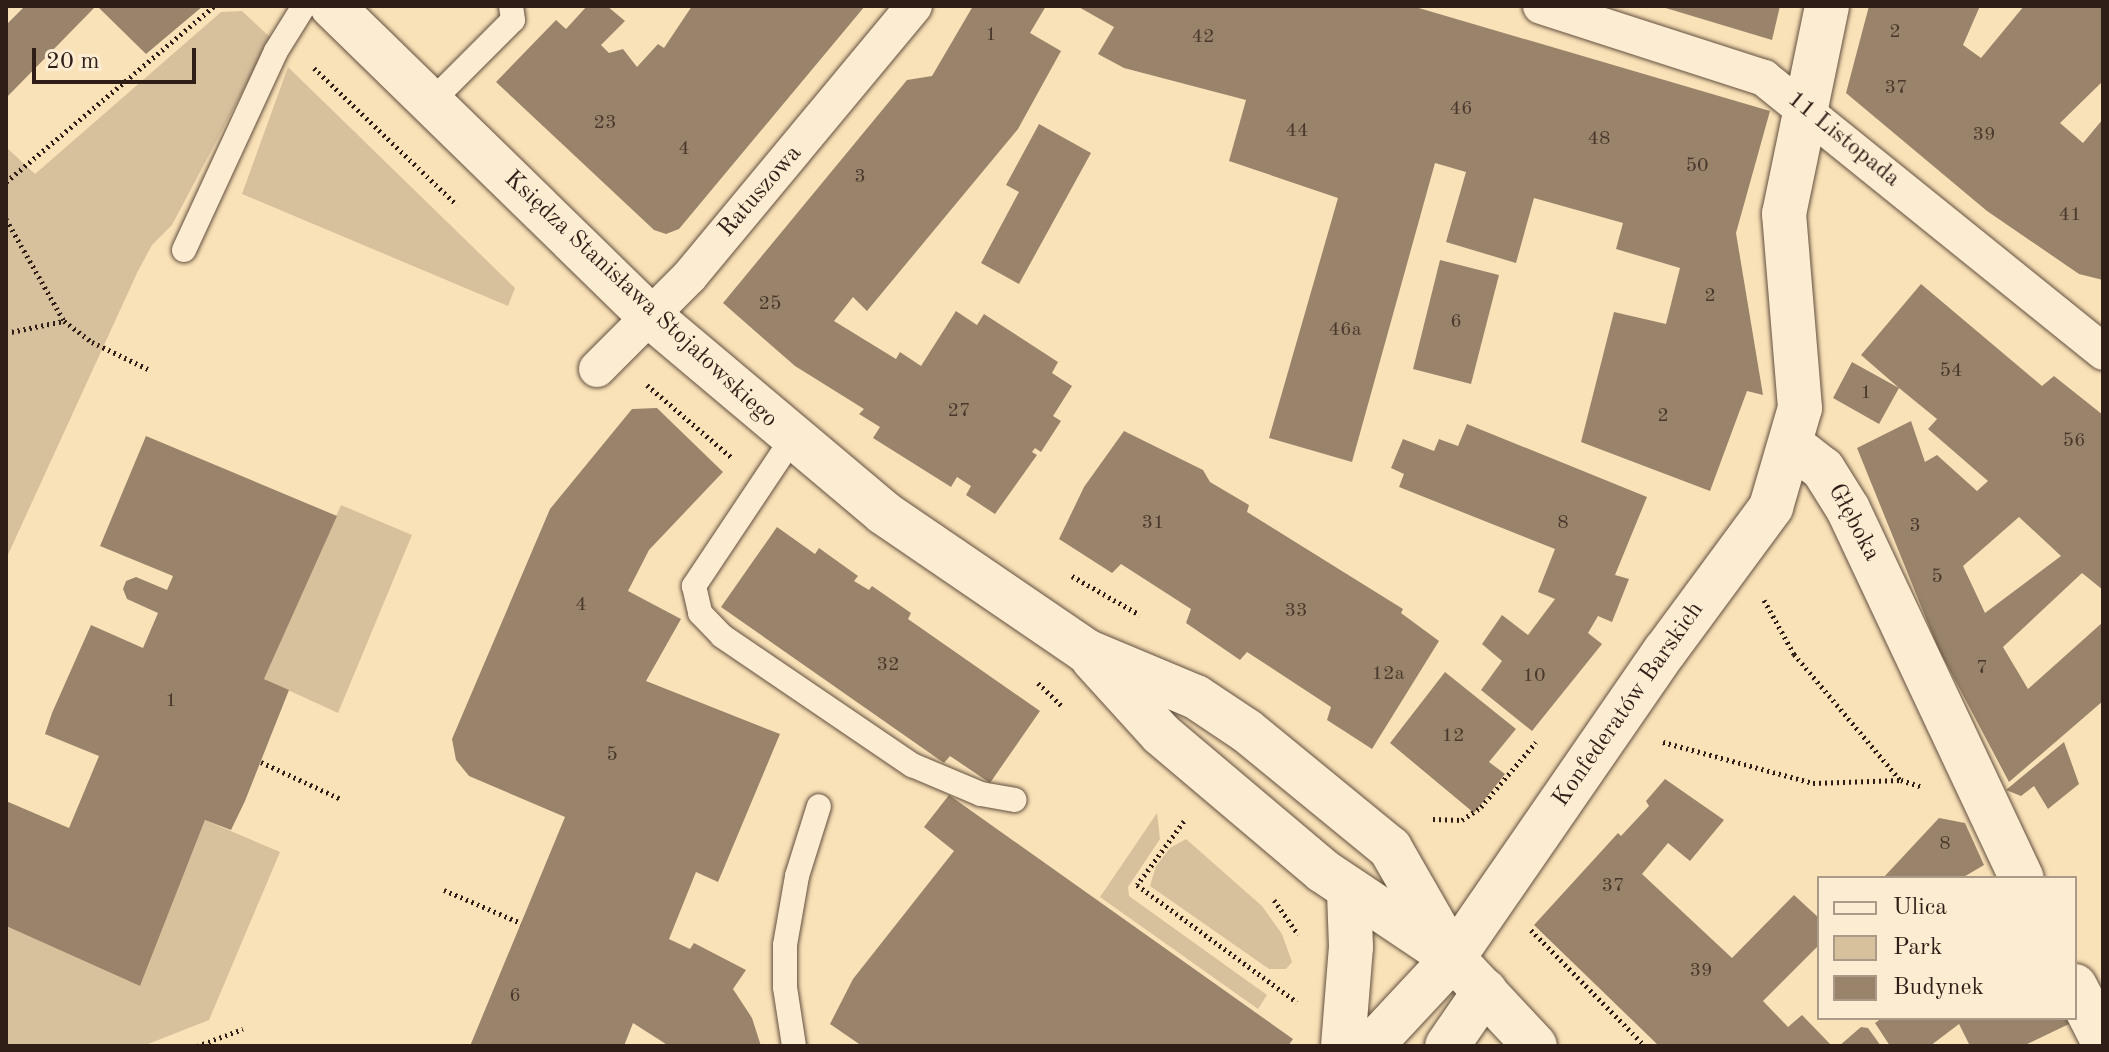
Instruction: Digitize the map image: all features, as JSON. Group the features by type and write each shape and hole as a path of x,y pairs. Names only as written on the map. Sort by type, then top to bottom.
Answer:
{"street":[{"name":"Księdza Stanisława Stojałowskiego","path":"332,6 649,315 792,439 884,513 1086,651 1196,697 1318,787 1390,848 1453,958"},
{"name":"Ratuszowa","path":"597,369 689,277 848,92 914,6"},
{"name":"11 Listopada","path":"1541,6 1764,78 1805,108 2103,352"},
{"path":"1792,445 1800,408 1784,214 1827,6"},
{"name":"Głęboka","path":"1792,445 1823,469 1848,509 2021,876"},
{"name":"Konfederatów Barskich","path":"1371,1046 1453,958 1665,651 1771,507 1792,445"},
{"name":"Księdza Stanisława Stojałowskiego","path":"1086,651 1161,734 1349,892 1453,958 1535,1046"},
{"path":"1343,1046 1351,947 1349,892"},
{"path":"2077,990 2103,1041"},
{"path":"1447,1046 1485,991"}],"lane":[{"path":"184,250 276,51 304,6"},
{"path":"430,103 513,20 511,6"},
{"path":"792,439 694,586 700,613 722,636 912,765 981,794 1014,800"},
{"path":"794,1046 785,987 785,945 797,876 819,806"}],"path":[{"path":"6,182 214,6"},
{"path":"6,219 64,321 92,342 148,369"},
{"path":"6,333 64,321"},
{"path":"1067,573 1145,618"},
{"path":"1757,587 1794,654 1901,780"},
{"path":"1420,814 1462,820 1481,807 1543,734"},
{"path":"1650,739 1813,783 1901,780 1987,806"},
{"path":"261,762 341,799"},
{"path":"1185,820 1137,885 1306,1009"},
{"path":"444,890 521,923"},
{"path":"1528,919 1529,928 1645,1046"},
{"path":"197,1046 243,1029"}],"green space":[{"path":"242,11 271,38 172,225 152,245 138,271 6,559 6,147 35,174 221,12"},
{"path":"288,67 515,288 508,306 242,194"},
{"path":"341,505 412,535 338,713 264,679"},
{"path":"1157,813 1160,839 1128,887 1129,896 1267,995 1258,1009 1100,897"},
{"path":"205,820 280,852 209,1020 143,1046 6,1046 6,926 140,986"},
{"path":"1186,839 1262,906 1282,934 1292,962 1286,969 1269,969 1150,886 1156,866 1170,848"}],"building":[{"path":"25,6 96,6 7,97 6,25"},
{"path":"97,6 203,6 146,54"},
{"path":"587,6 607,6 625,21 601,45 609,53 623,49 637,67 658,44 664,48 692,6 865,6 679,229 666,234 654,230 496,82 556,20 566,29"},
{"path":"973,6 1046,6 1030,33 1061,51 1018,129 867,311 853,297 834,321 896,359 900,352 921,366 956,311 977,325 984,314 1058,362 1052,373 1072,386 1053,416 1061,421 1041,452 1035,448 1032,452 1037,455 995,514 966,495 971,486 957,477 951,487 873,438 880,427 859,414 864,409 795,366 723,303 907,80 932,76"},
{"path":"1077,6 1412,6 1770,111 1736,233 1763,395 1747,391 1710,491 1581,442 1614,312 1666,324 1680,268 1616,249 1623,223 1534,198 1516,263 1446,242 1466,172 1435,163 1352,462 1269,438 1338,198 1229,161 1246,100 1124,68 1098,54 1114,27"},
{"path":"1659,6 1780,6 1772,40"},
{"path":"1869,6 1980,6 1963,45 1981,58 2024,6 2103,6 2103,81 2060,123 2083,143 2103,119 2103,280 2079,274 1987,211 1846,93"},
{"path":"1039,124 1091,153 1019,284 981,263 1019,192 1006,185"},
{"path":"1440,260 1499,275 1471,384 1413,369"},
{"path":"1921,284 2042,386 2054,376 2103,415 2103,590 2082,573 2003,647 2028,689 2103,622 2103,701 2009,782 1938,648 1857,448 1911,421 1925,462 1937,455 1977,491 1988,481 1928,429 1937,419 1861,355","holes":["2019,517 2061,556 1985,613 1963,566"]},
{"path":"1852,362 1899,388 1879,424 1833,398"},
{"path":"657,408 723,472 649,550 628,591 681,619 646,681 780,734 718,882 696,872 669,939 690,949 694,943 746,970 733,989 752,1018 761,1046 669,1046 633,1023 624,1046 470,1046 565,817 469,776 456,760 452,739 550,509 632,409"},
{"path":"1467,424 1647,497 1615,575 1629,579 1612,622 1598,616 1588,633 1602,644 1532,731 1481,690 1502,661 1482,644 1502,615 1528,635 1555,599 1538,592 1555,549 1399,487 1404,474 1391,468 1403,439 1434,451 1439,439 1458,446"},
{"path":"1124,431 1203,470 1210,482 1249,505 1247,512 1403,609 1401,613 1439,641 1372,749 1327,720 1331,707 1247,652 1240,660 1186,623 1191,609 1121,564 1112,573 1059,539 1084,487"},
{"path":"146,436 337,516 264,679 289,690 245,801 231,830 205,820 140,986 6,926 6,801 69,828 99,756 45,734 52,713 91,625 143,648 158,613 127,599 123,589 126,581 136,577 167,590 173,576 100,546"},
{"path":"777,527 815,554 819,548 858,576 854,581 869,590 872,586 911,613 908,619 1040,711 990,783 950,756 944,763 721,607"},
{"path":"1445,672 1516,729 1489,762 1505,774 1474,813 1390,743"},
{"path":"2064,742 2079,784 2048,809 2034,786 2021,796 2006,790"},
{"path":"1665,779 1724,820 1690,861 1668,843 1642,874 1732,958 1794,895 1817,916 1817,947 1763,1001 1788,1027 1802,1015 1832,1046 1659,1046 1534,925 1618,833 1621,836 1649,806 1646,801"},
{"path":"949,795 1293,1039 1288,1046 862,1046 830,1024 853,979 954,851 924,827"},
{"path":"1939,818 1965,823 1984,865 1965,876 1885,876"},
{"path":"1879,1020 2067,1020 2069,1024 2023,1046 1970,1046 1959,1024 1930,1046 1890,1046 1875,1023"},
{"path":"1861,1027 1868,1028 1881,1046 1839,1046"}]}
